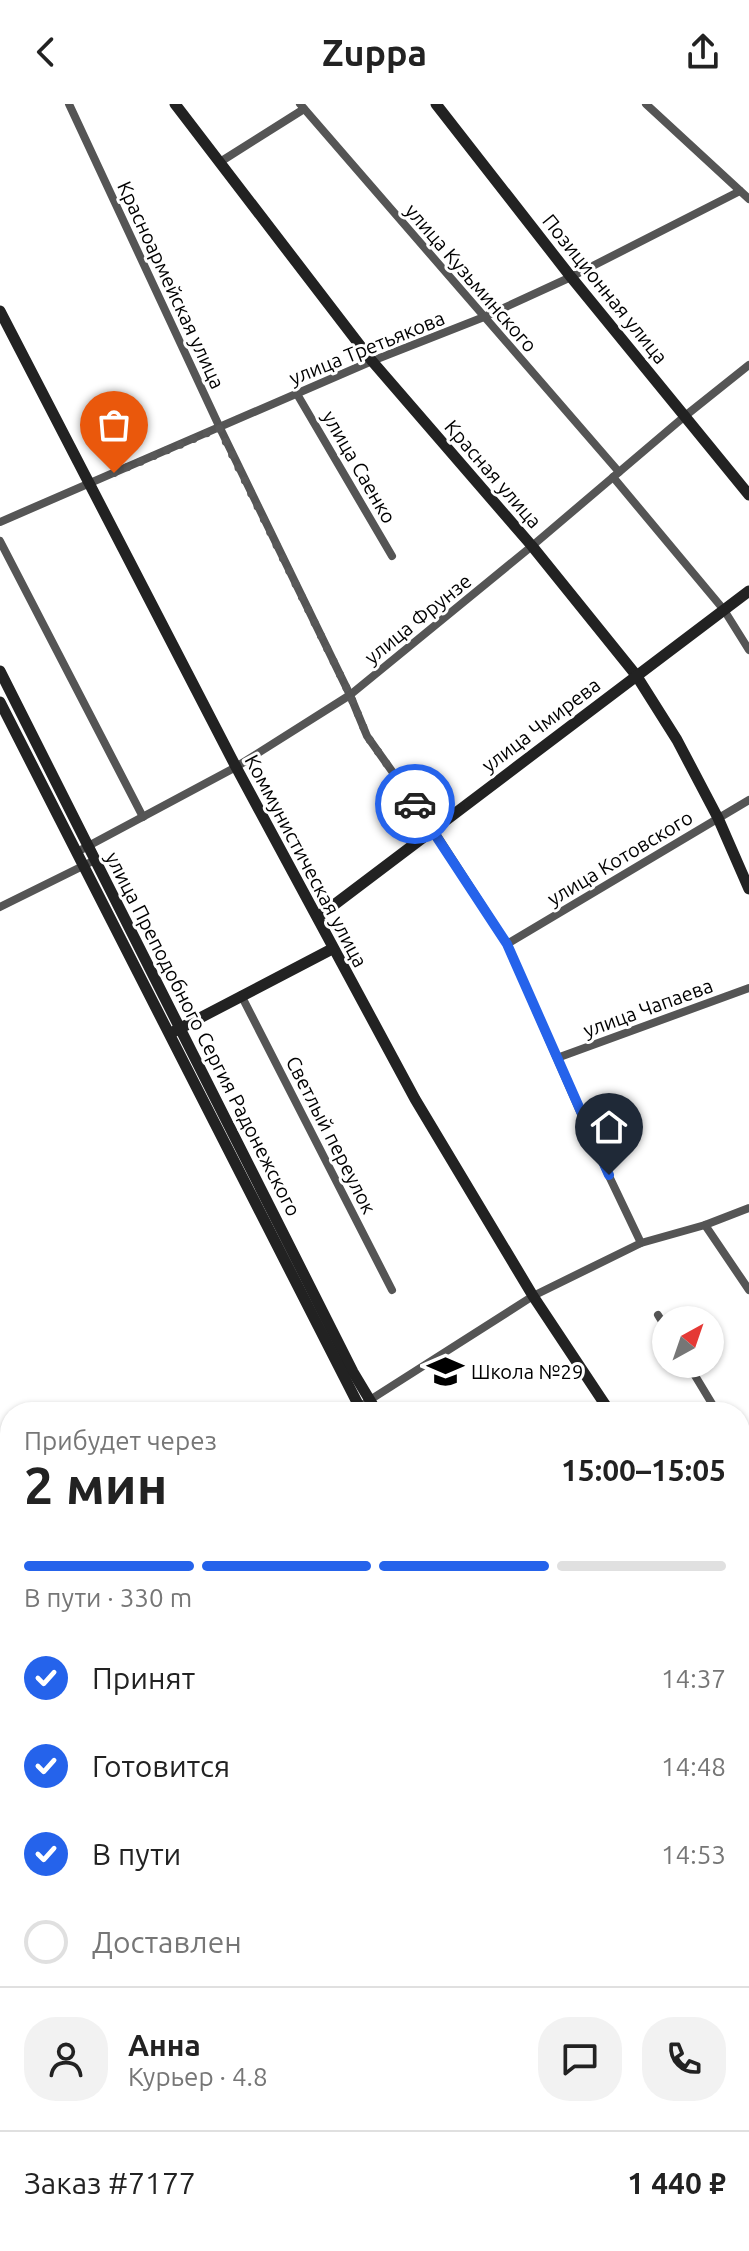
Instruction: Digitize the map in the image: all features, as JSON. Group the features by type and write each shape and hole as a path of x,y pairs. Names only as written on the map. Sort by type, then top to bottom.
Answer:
{"street":[{"name":"Красноармейская улица","path":"69,104 219,428 350,695 367,736 433,829 507,944 598,1153 641,1243"},
{"name":"Красная улица","path":"175,104 372,361 532,546 636,675 677,740 718,818 749,889"},
{"name":"Позиционная улица","path":"436,104 571,277 749,495"},
{"path":"646,104 749,199"},
{"path":"220,162 302,107"},
{"name":"улица Кузьминского","path":"302,107 616,474 724,610 749,650"},
{"name":"улица Третьякова","path":"0,522 372,361 484,317 571,277 740,191"},
{"name":"Коммунистическая улица","path":"0,311 332,949 415,1099 533,1296 603,1402"},
{"name":"улица Фрунзе","path":"82,849 236,767 350,695 749,365"},
{"name":"улица Саенко","path":"297,394 392,556"},
{"path":"0,541 143,817"},
{"name":"улица Чмирева","path":"318,917 749,591"},
{"name":"улица Преподобного Сергия Радонежского","path":"0,671 82,849 174,1031 370,1400"},
{"name":"улица Преподобного Сергия Радонежского","path":"0,702 82,849"},
{"name":"улица Котовского","path":"507,944 749,800"},
{"path":"0,907 89,863"},
{"path":"174,1031 332,949"},
{"name":"улица Чапаева","path":"557,1058 749,988"},
{"name":"Светлый переулок","path":"241,995 392,1290"},
{"name":"улица Преподобного Сергия Радонежского","path":"174,1031 353,1402"},
{"path":"367,1402 533,1296 641,1243 705,1225 749,1208"},
{"path":"705,1225 749,1290"},
{"path":"696,1378 711,1402"}],"way so far":[{"path":"114,473 219,428 350,695 367,736 415,804"}],"place":[{"name":"Школа №29","path":"445,1372"}],"route":[{"path":"415,804 507,944 609,1175"}]}
